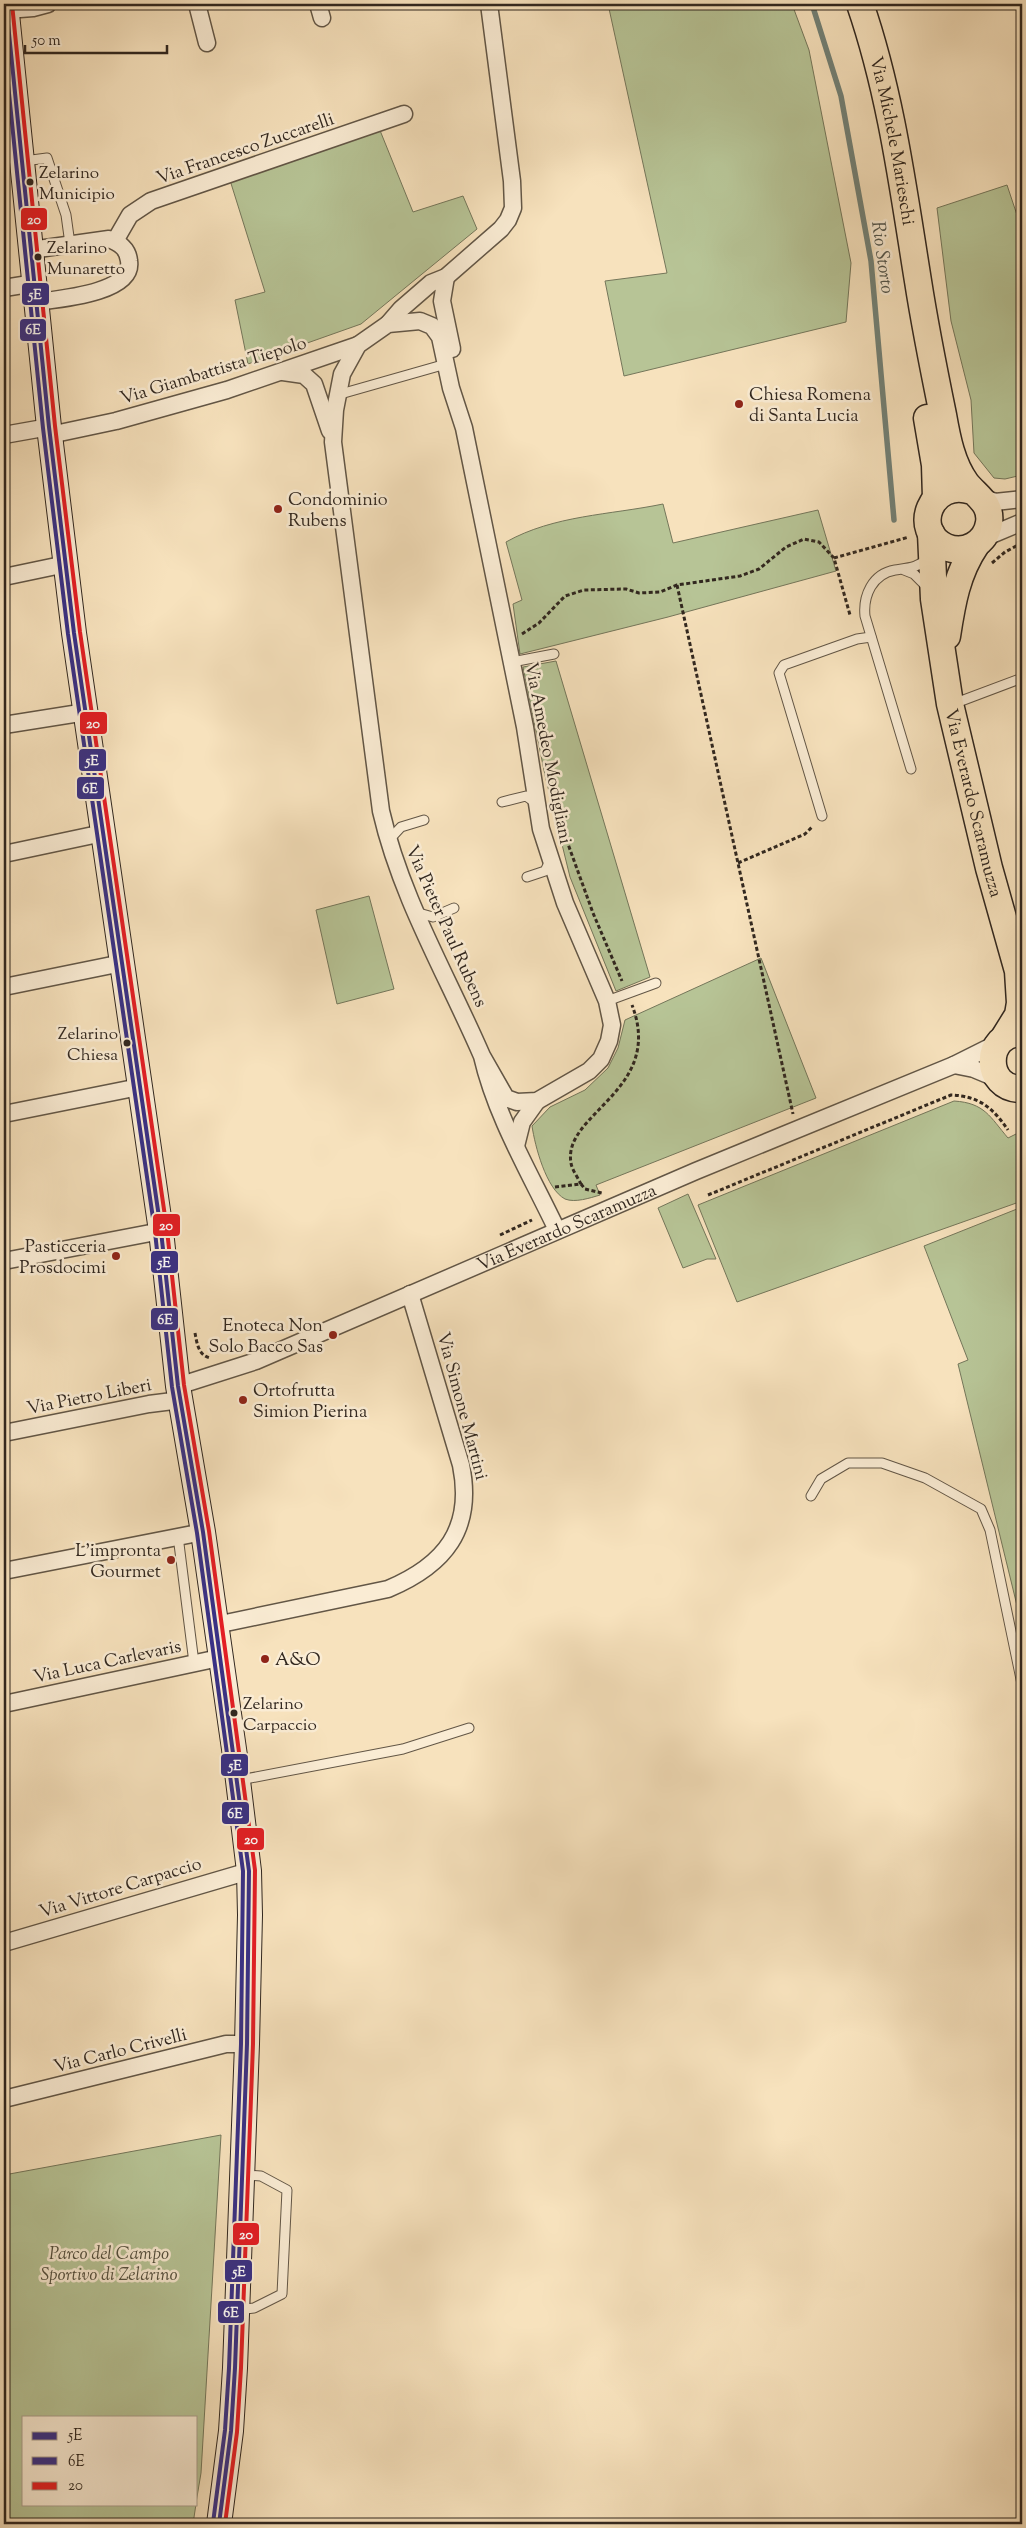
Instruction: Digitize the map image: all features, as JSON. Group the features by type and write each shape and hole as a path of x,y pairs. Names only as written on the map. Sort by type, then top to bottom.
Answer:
{"main road":[{"name":"Via Michele Marieschi","path":"863,7 886,95 907,201 918,280 947,436 959,473 976,493"},
{"name":"Via Michele Marieschi","path":"918,280 915,322 918,358 935,465 936,498"},
{"path":"953,488 976,493 987,507 989,517 989,526 982,550 951,549 926,539 928,517 931,505 936,498 953,488"},
{"name":"Via Everardo Scaramuzza","path":"926,539 950,704 979,830 1020,975 1018,1015 1008,1037"},
{"name":"Via Everardo Scaramuzza","path":"944,661 957,584 967,559 982,550"},
{"path":"1008,1037 992,1058 994,1073 1013,1089"}],"street":[{"path":"48,4 33,8 6,7 10,94 22,161 49,431 66,564 161,1231 180,1393 216,1624 248,1871 250,1915 248,2044 232,2431 219,2524"},
{"path":"197,4 207,43"},
{"name":"Via Giambattista Tiepolo","path":"4,435 49,431 116,421 227,390 283,372 298,364 358,344 388,324 401,309 431,283 446,277 501,229 508,220 513,208 512,180 489,4"},
{"name":"Via Francesco Zuccarelli","path":"115,241 130,214 151,201 404,114"},
{"path":"4,288 36,292 98,290 110,287 121,280 128,273 130,263 127,252 115,241 98,239 32,250"},
{"name":"Via Amedeo Modigliani","path":"446,277 442,301 464,428 525,727 536,803 550,861 607,1001 612,1025 609,1041 601,1059 589,1071 537,1101 522,1122 516,1146"},
{"name":"Via Giambattista Tiepolo","path":"388,324 420,321 432,326"},
{"name":"Via Amedeo Modigliani","path":"432,326 440,336 464,428"},
{"name":"Via Giambattista Tiepolo","path":"348,362 358,344"},
{"name":"Via Pieter Paul Rubens","path":"333,442 338,395 342,374 348,362"},
{"name":"Via Pieter Paul Rubens","path":"283,372 304,375 314,384 333,442 378,788 388,841 415,912 482,1056 486,1075 516,1146 557,1230"},
{"path":"976,493 982,499 995,502 1022,499"},
{"path":"982,550 1022,522"},
{"path":"4,577 66,564"},
{"path":"4,725 86,712"},
{"path":"4,854 103,833"},
{"path":"4,987 122,963"},
{"name":"Via Everardo Scaramuzza","path":"180,1393 696,1170 954,1065 1008,1037"},
{"path":"482,1056 506,1098 517,1102 537,1101"},
{"path":"954,1065 974,1069 1013,1089"},
{"path":"4,1114 139,1087"},
{"path":"4,1261 161,1231"},
{"name":"Via Simone Martini","path":"216,1624 388,1589 408,1581 428,1568 442,1554 457,1533 466,1489 461,1465 410,1294"},
{"name":"Via Pietro Liberi","path":"4,1433 149,1404 180,1393"},
{"path":"4,1571 203,1532"},
{"name":"Via Luca Carlevaris","path":"4,1704 219,1658"},
{"name":"Via Vittore Carpaccio","path":"4,1942 248,1871"},
{"name":"Via Carlo Crivelli","path":"4,2099 226,2044 248,2044"}],"lane":[{"path":"22,161 47,158 66,215 70,244"},
{"path":"338,395 446,364"},
{"path":"911,769 865,616 865,595 876,580 889,572 920,565 930,556 926,539"},
{"path":"903,570 921,580 934,599"},
{"path":"822,816 779,673 784,665 857,639 872,637"},
{"path":"512,662 554,654"},
{"path":"950,704 1022,678"},
{"path":"502,802 526,796 536,803"},
{"path":"388,841 401,827 424,820"},
{"path":"527,877 545,871 550,861"},
{"path":"415,912 433,917 454,908"},
{"path":"607,1001 656,982"},
{"path":"811,1496 821,1478 848,1463 882,1463 925,1478 981,1509 990,1530 1022,1684"},
{"path":"178,1536 194,1663"},
{"path":"237,1781 403,1749 470,1728"},
{"path":"237,2310 254,2308 282,2294 287,2190 260,2176 243,2175"}],"path":[{"path":"519,635 539,622 565,596 584,590 626,589 639,593 660,592 677,584 707,582 747,574 759,569 786,547 804,539 819,542 834,558 838,570"},
{"path":"834,558 926,539"},
{"path":"982,550 1005,552 1022,542"},
{"path":"677,584 794,1119"},
{"path":"738,863 805,834 822,816"},
{"path":"708,1195 951,1095 979,1100 996,1113 1008,1130"},
{"path":"493,1240 505,1231 530,1222 536,1216"},
{"path":"195,1328 200,1351 204,1356 217,1358"}],"green space":[{"path":"608,4 792,4 809,50 851,263 846,322 624,376 605,281 667,273"},
{"path":"377,123 413,212 463,196 477,229 361,324 248,364 235,300 265,292 229,177"},
{"path":"1007,185 1022,230 1022,475 1005,479 994,478 974,453 971,400 951,321 937,208"},
{"path":"663,504 673,543 818,510 836,571 668,617 520,654 513,604 522,600 506,542 543,526 563,521"},
{"path":"556,661 650,977 616,991 570,877 545,775 523,667"},
{"path":"369,896 394,989 337,1004 316,910"},
{"path":"761,958 816,1098 596,1185 600,1195 582,1200 569,1200 558,1194 542,1166 532,1126 550,1107 585,1090 608,1068 618,1048 625,1020"},
{"path":"954,1101 973,1105 986,1112 1008,1138 1022,1131 1022,1201 737,1302 698,1205"},
{"path":"688,1194 716,1259 707,1259 683,1268 658,1208"},
{"path":"1022,1207 1022,1626 958,1364 968,1360 924,1246"},
{"name":"Parco del Campo Sportivo di Zelarino","path":"221,2135 201,2473 198,2491 198,2416 22,2416 22,2506 196,2506 193,2524 4,2524 4,2175"}],"waterway":[{"name":"Rio Storto","path":"812,4 841,96 871,261 894,520"}],"transit line":[{"name":"5E","path":"6,4 49,427 74,633 161,1231 178,1386 203,1532 249,1871 247,2044 235,2368 231,2431 219,2524"},
{"name":"20","path":"12,4 55,426 80,632 167,1230 184,1385 209,1531 255,1870 253,2044 241,2368 237,2432 225,2524"},
{"name":"6E","path":"4,44 43,428 68,634 155,1232 172,1387 197,1533 243,1871 241,2044 229,2368 225,2430 213,2523"}],"place":[{"name":"Zelarino Municipio","path":"30,182"},
{"name":"Zelarino Munaretto","path":"38,257"},
{"name":"Chiesa Romena di Santa Lucia","path":"739,404"},
{"name":"Condominio Rubens","path":"278,509"},
{"name":"Zelarino Chiesa","path":"127,1043"},
{"name":"Pasticceria Prosdocimi","path":"116,1256"},
{"name":"Enoteca Non Solo Bacco Sas","path":"333,1335"},
{"name":"Ortofrutta Simion Pierina","path":"243,1400"},
{"name":"L'impronta Gourmet","path":"171,1560"},
{"name":"A&O","path":"265,1659"},
{"name":"Zelarino Carpaccio","path":"234,1713"}]}
